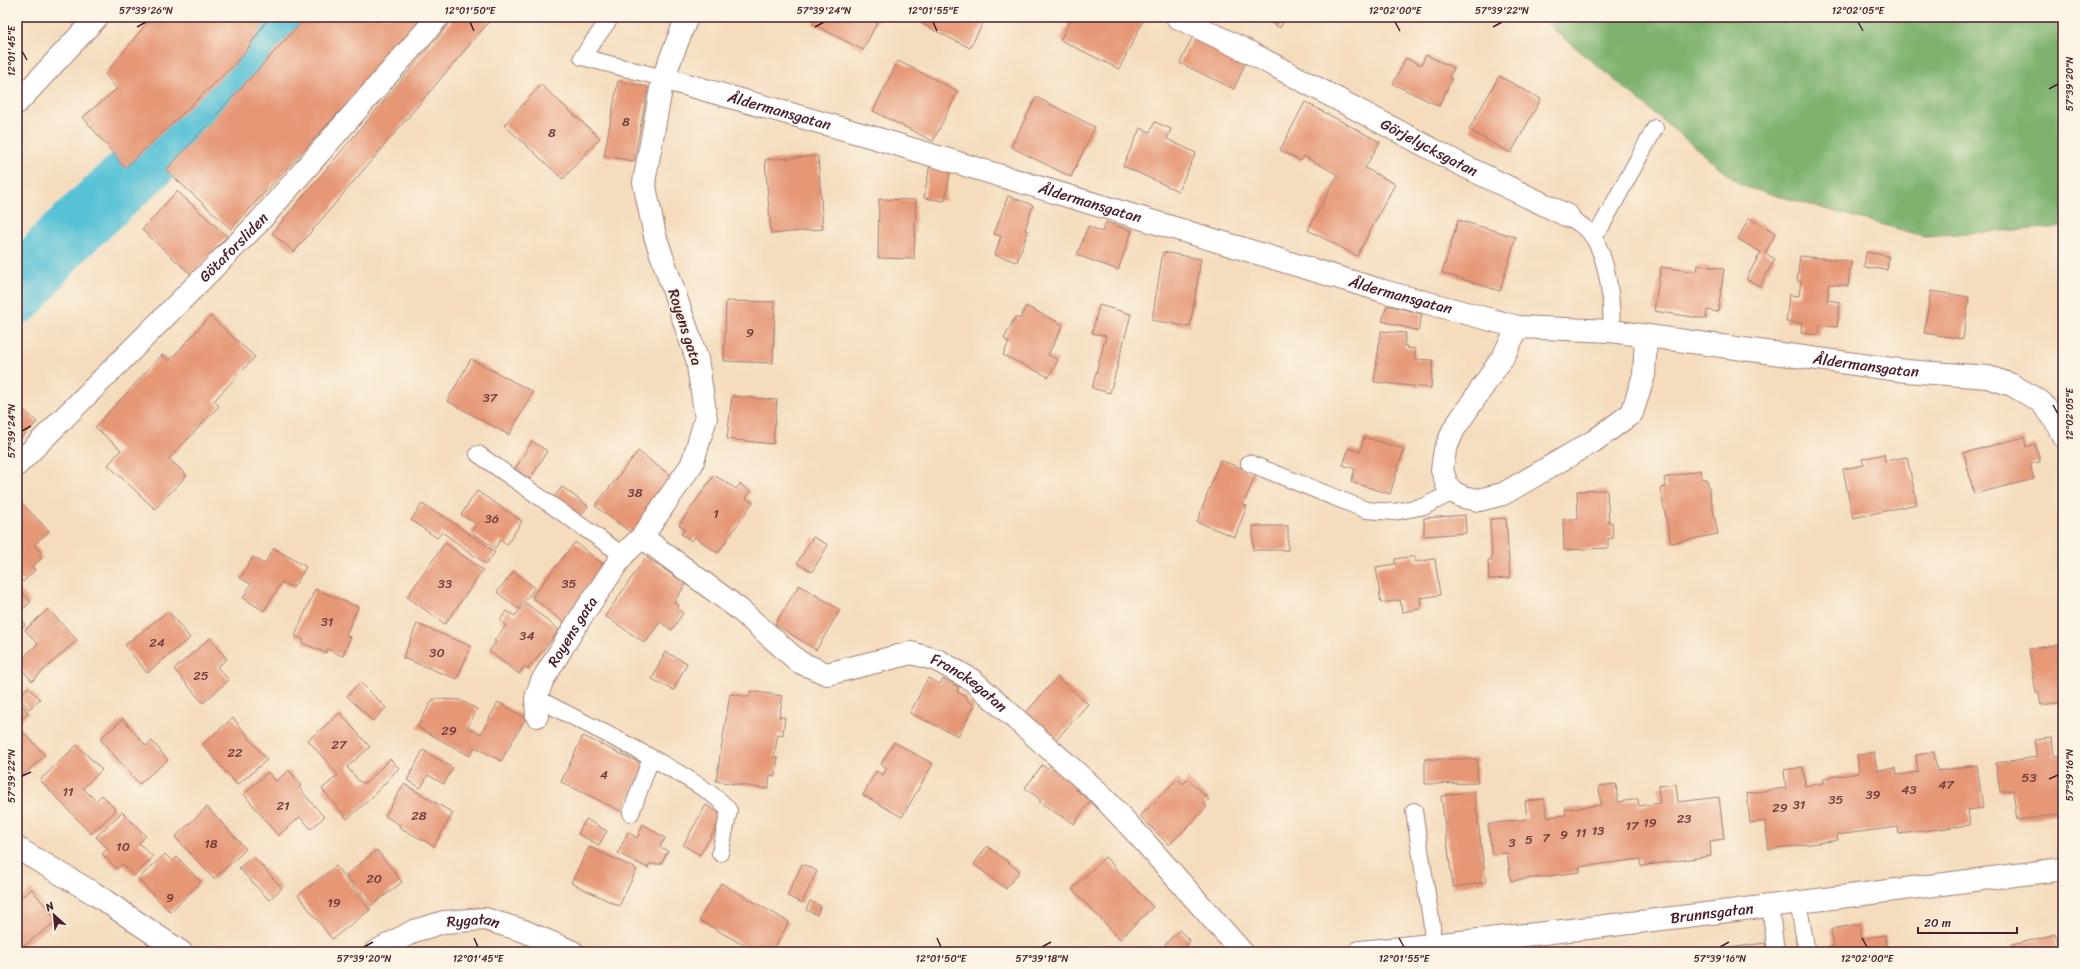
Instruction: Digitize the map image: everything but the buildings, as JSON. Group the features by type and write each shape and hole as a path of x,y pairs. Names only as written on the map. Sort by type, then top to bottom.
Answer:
{"street":[{"path":"17,103 97,17"},
{"name":"Götaforsliden","path":"17,465 257,224 438,17"},
{"name":"Royens gata","path":"537,707 542,681 579,620 623,555 642,537 692,464 706,418 697,359 655,236 644,182 663,78 687,17"},
{"name":"Görjelycksgatan","path":"1181,18 1460,164 1568,216"},
{"name":"Åldermansgatan","path":"663,78 872,137 1383,291 1518,327 1611,331 1906,371 1988,377 2012,385 2041,402 2054,418 2063,436"},
{"path":"1518,327 1503,357 1454,429 1445,450 1442,470 1447,485 1453,492 1479,500 1503,494 1594,441 1632,413 1644,376 1646,336"},
{"name":"Franckegatan","path":"642,537 739,609 800,662 827,674 911,653 938,660 972,680 1098,792 1242,952"},
{"path":"17,848 95,894 181,952"},
{"name":"Brunnsgatan","path":"1360,952 1770,906 2063,869"},
{"name":"Rygatan","path":"375,952 414,931 444,922 462,919 485,919 524,932 573,952"}],"lane":[{"path":"611,17 582,56 663,78"},
{"path":"1592,236 1602,225 1655,128"},
{"name":"Görjelycksgatan","path":"1568,216 1583,226 1592,236 1603,261 1612,308 1611,331"},
{"path":"478,454 623,555"},
{"path":"1249,463 1366,510 1394,512 1425,506 1453,492"},
{"path":"537,707 651,758 712,793 726,805 729,811 720,853"},
{"path":"631,814 651,758"},
{"path":"1414,811 1432,926 1432,945"},
{"path":"1798,902 1807,952"},
{"path":"1770,906 1776,952"}],"green space":[{"path":"1539,17 2063,17 2063,227 1924,236 1742,186"}],"waterway":[{"path":"17,294 59,243 273,46 300,17"}]}
